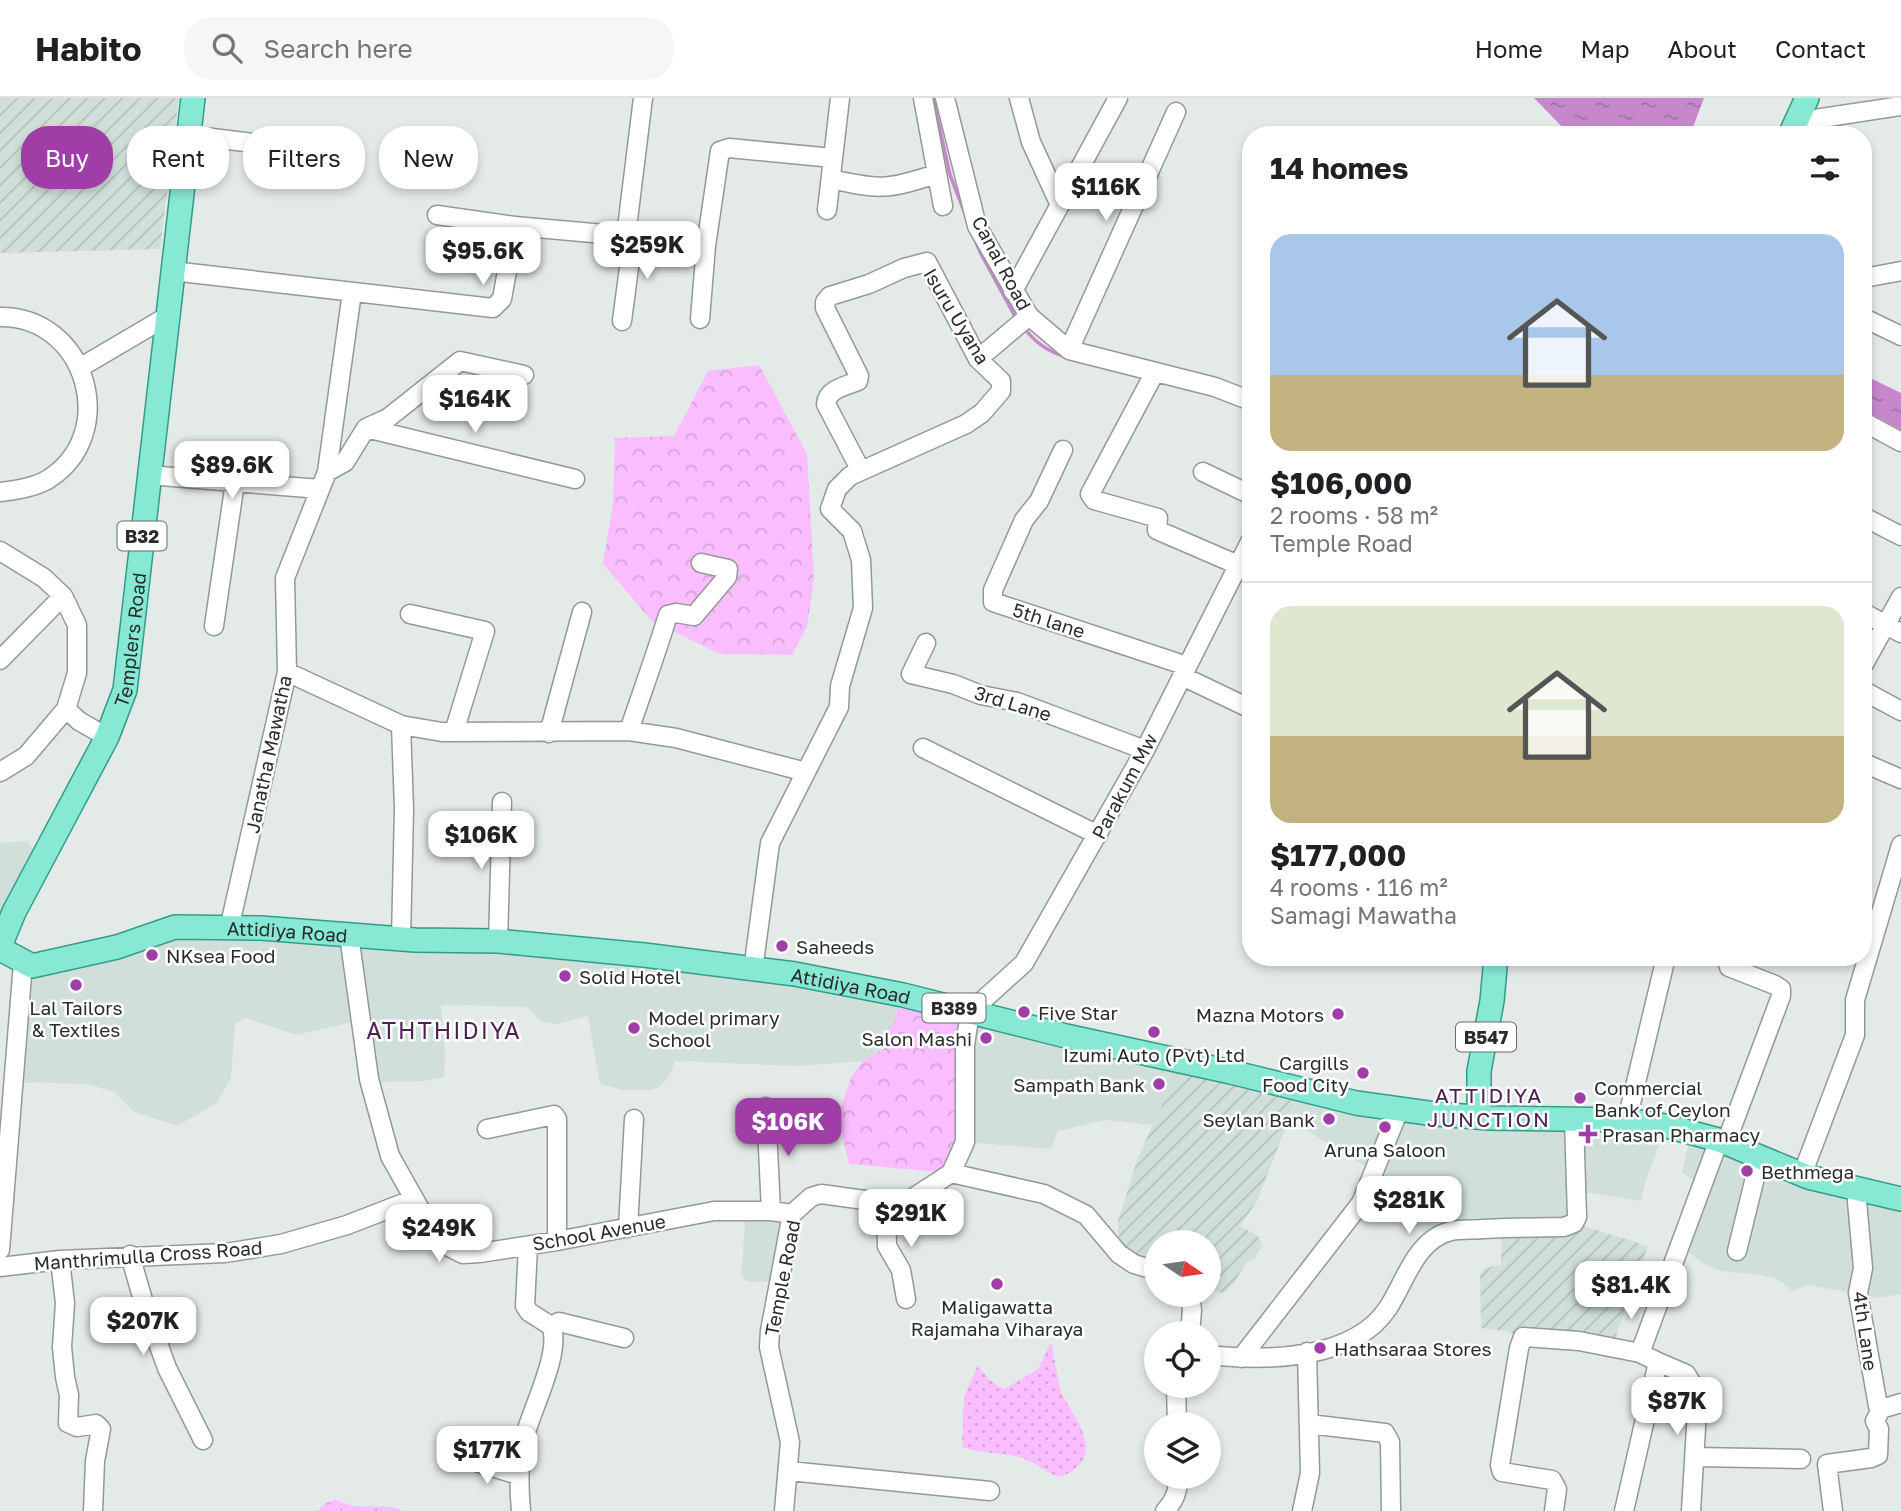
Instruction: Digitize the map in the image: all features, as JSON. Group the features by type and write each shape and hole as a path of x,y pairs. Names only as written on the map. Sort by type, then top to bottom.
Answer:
{"main road":[{"name":"Templers Road","path":"189,126 193,98"},
{"path":"1793,126 1807,98"},
{"name":"Templers Road","path":"0,946 14,912 107,737 125,690 182,189"},
{"name":"Attidiya Road","path":"23,963 32,966 117,947 175,927 261,929 401,939 498,941 644,955 837,982 902,995 1300,1091 1399,1110 1479,1118 1627,1120 1683,1129 1722,1141 1802,1175 1901,1199"},
{"path":"0,946 23,963"},
{"name":"B547","path":"1479,1118 1479,1071 1492,1001 1495,966"}],"street":[{"path":"622,321 643,98"},
{"path":"828,210 840,98"},
{"path":"923,98 943,206"},
{"name":"Canal Road","path":"945,98 977,226 1013,291 1024,320 1069,350 1215,387 1242,398"},
{"path":"1019,98 1031,142 1060,205"},
{"path":"1013,291 1118,98"},
{"path":"1806,126 1901,106"},
{"path":"1069,350 1176,112"},
{"path":"700,319 706,246 720,151 729,148 833,158"},
{"path":"831,179 873,188 899,187 936,174"},
{"path":"437,215 706,246"},
{"path":"172,271 493,308 502,299 515,226"},
{"name":"Isuru Uyana","path":"806,772 839,707 840,686 863,608 861,560 852,531 830,509 836,489 850,476 966,424 982,413 1001,391 1001,382 978,359 927,262 830,296 825,302 825,308 859,376 858,381 833,391 826,404 861,471"},
{"path":"1872,276 1901,271"},
{"name":"Janatha Mawatha","path":"229,929 287,672 285,578 327,472 352,292"},
{"path":"0,317 33,323 52,333 69,348 80,368 88,392 88,417 80,442 66,463 47,479 24,489 0,492"},
{"path":"80,368 166,317"},
{"path":"978,359 1024,320"},
{"path":"1872,322 1901,336"},
{"path":"327,472 345,462 366,428 388,418 460,361 524,375"},
{"path":"1155,372 1090,494 1094,500 1158,518 1157,530 1238,565"},
{"path":"1872,426 1901,442"},
{"path":"366,428 575,479"},
{"name":"5th lane","path":"1062,450 1039,501 1024,520 993,590 993,602 1184,671"},
{"path":"1203,472 1242,491"},
{"path":"148,475 320,489"},
{"path":"214,626 235,482"},
{"path":"1872,521 1901,536"},
{"path":"0,551 44,578 63,596 77,625 77,673 66,709 26,756 0,772"},
{"name":"Parakum Mw","path":"970,1012 1024,963 1145,750 1242,557"},
{"path":"629,731 668,615 676,613 694,616 727,577 728,569 701,563"},
{"path":"0,660 63,596"},
{"path":"1872,654 1893,629 1901,597"},
{"path":"549,733 582,612"},
{"path":"410,614 485,631 454,732"},
{"path":"1872,617 1893,629"},
{"name":"3rd Lane","path":"926,643 911,674 1001,700 1017,702 1145,750"},
{"path":"1184,671 1242,704"},
{"path":"287,672 401,725 454,732 629,731 676,738 806,772 770,843 753,970"},
{"path":"1872,695 1901,711"},
{"path":"66,709 79,721 107,737"},
{"path":"401,725 404,808 401,939"},
{"path":"923,748 1098,835"},
{"path":"1872,766 1901,779"},
{"path":"498,941 502,802"},
{"path":"1872,943 1901,845"},
{"name":"School Avenue","path":"349,935 369,1079 390,1156 430,1227 447,1246 463,1254 528,1246 714,1211 771,1211 792,1214"},
{"path":"0,1250 23,963"},
{"path":"1627,1120 1664,966"},
{"path":"1640,1353 1781,996 1781,989 1775,985 1729,966"},
{"path":"1802,1175 1855,1035 1855,1000 1865,966"},
{"path":"970,1012 965,1045 965,1142 951,1173 1044,1194 1059,1200 1086,1215 1119,1254 1144,1267"},
{"path":"766,1107 771,1211"},
{"path":"1241,1358 1361,1203 1399,1110"},
{"path":"488,1129 554,1115 557,1119 557,1241"},
{"path":"628,1228 634,1119"},
{"path":"1221,1356 1272,1359 1307,1352 1359,1336 1387,1309 1419,1252 1450,1231 1564,1227 1574,1223 1577,1217 1574,1119"},
{"path":"1737,1251 1760,1157"},
{"name":"Temple Road","path":"784,1511 789,1471 788,1427 769,1347 792,1214 811,1196 821,1194 905,1203 951,1173"},
{"name":"4th Lane","path":"1833,1511 1827,1464 1878,1455 1879,1429 1875,1421 1881,1409 1878,1406 1857,1293 1863,1268 1856,1190"},
{"name":"Manthrimulla Cross Road","path":"0,1268 60,1259 225,1253 281,1244 347,1224 414,1199"},
{"path":"886,1203 887,1246 901,1270 906,1298"},
{"path":"521,1511 518,1475 523,1443 555,1344 551,1326 529,1312 525,1306 528,1246"},
{"path":"130,1255 167,1368 203,1440"},
{"path":"60,1259 65,1303 62,1347 69,1395 68,1423 77,1427 96,1424 101,1429 95,1461 93,1511"},
{"path":"551,1326 559,1322 624,1338"},
{"path":"1553,1511 1558,1489 1552,1480 1502,1472 1500,1465 1523,1337 1579,1341 1640,1353 1686,1374 1698,1394 1691,1511"},
{"path":"1302,1511 1310,1473 1307,1352"},
{"path":"1624,1511 1658,1362"},
{"path":"1881,1409 1901,1404"},
{"path":"1309,1424 1385,1433 1390,1442 1391,1511"},
{"path":"1696,1457 1801,1459"},
{"path":"466,1459 518,1475"},
{"path":"789,1471 990,1491"},
{"path":"1166,1511 1174,1501 1178,1489"}],"shaded area":[{"path":"0,98 179,98 175,126 127,126 127,189 168,189 160,249 0,253"},
{"path":"27,841 36,854 0,911 0,843"},
{"path":"144,938 415,940 903,995 884,1049 863,1061 799,1066 675,1061 669,1076 660,1087 650,1090 622,1090 601,1084 588,1016 557,1024 541,1021 527,1007 441,1005 444,1077 425,1081 384,1082 369,1079 361,1020 296,1035 245,1018 235,1024 231,1077 217,1103 177,1126 134,1112 114,1092 88,1084 13,1082 23,963"},
{"path":"970,1012 1182,1062 1153,1125 1105,1120 1058,1131 1051,1149 965,1142"},
{"path":"1182,1062 1300,1091 1257,1201 1240,1226 1258,1236 1263,1246 1254,1258 1246,1263 1233,1285 1223,1293 1222,1230 1144,1230 1144,1265 1119,1254 1118,1221 1138,1157"},
{"path":"1300,1091 1666,1126 1641,1201 1577,1191 1577,1217 1502,1228 1430,1243 1375,1172 1290,1120"},
{"path":"1691,1132 1901,1199 1901,1294 1877,1298 1858,1293 1858,1288 1848,1292 1807,1285 1792,1291 1777,1279 1721,1271 1704,1264 1680,1246 1703,1185 1682,1173"},
{"path":"746,1210 788,1213 779,1281 747,1281 741,1276"},
{"path":"1574,1223 1648,1246 1612,1347 1523,1337 1481,1328 1480,1275 1485,1268 1501,1265 1502,1228"}],"green space":[{"path":"759,365 807,454 814,579 807,627 792,655 720,654 652,621 603,564 613,504 615,438 674,436 708,371"},
{"path":"903,995 970,1012 966,1095 951,1173 849,1164 839,1122 841,1107 852,1075 863,1061 884,1049"},
{"path":"1051,1342 1061,1392 1083,1432 1086,1451 1083,1460 1067,1474 1057,1476 1022,1458 962,1447 964,1397 978,1365 983,1373 1005,1389 1038,1369"},
{"path":"335,1500 353,1506 391,1507 404,1511 317,1511 326,1503"}],"water":[{"path":"1534,98 1704,98 1693,126 1561,126"},
{"path":"1872,379 1901,393 1901,430 1872,414"}],"waterway":[{"path":"933,98 950,175 966,216"},
{"path":"974,237 1017,320"},
{"path":"1024,328 1042,346 1066,357"}],"place":[{"name":"Saheeds","path":"782,946"},
{"name":"NKsea Food","path":"152,955"},
{"name":"Solid Hotel","path":"565,976"},
{"name":"Lal Tailors & Textiles","path":"76,985"},
{"name":"Five Star","path":"1024,1012"},
{"name":"Mazna Motors","path":"1338,1014"},
{"name":"Model primary School","path":"634,1028"},
{"name":"Izumi Auto (Pvt) Ltd","path":"1154,1032"},
{"name":"Salon Mashi","path":"986,1038"},
{"name":"Cargills Food City","path":"1363,1073"},
{"name":"Sampath Bank","path":"1159,1084"},
{"name":"Commercial Bank of Ceylon","path":"1580,1098"},
{"name":"Seylan Bank","path":"1329,1119"},
{"name":"Aruna Saloon","path":"1385,1127"},
{"name":"Prasan Pharmacy","path":"1588,1134"},
{"name":"Bethmega","path":"1747,1171"},
{"name":"Maligawatta Rajamaha Viharaya","path":"997,1284"},
{"name":"Hathsaraa Stores","path":"1320,1348"}],"district":[{"name":"ATHTHIDIYA","path":"444,1030"},
{"name":"ATTIDIYA JUNCTION","path":"1489,1107"}]}
